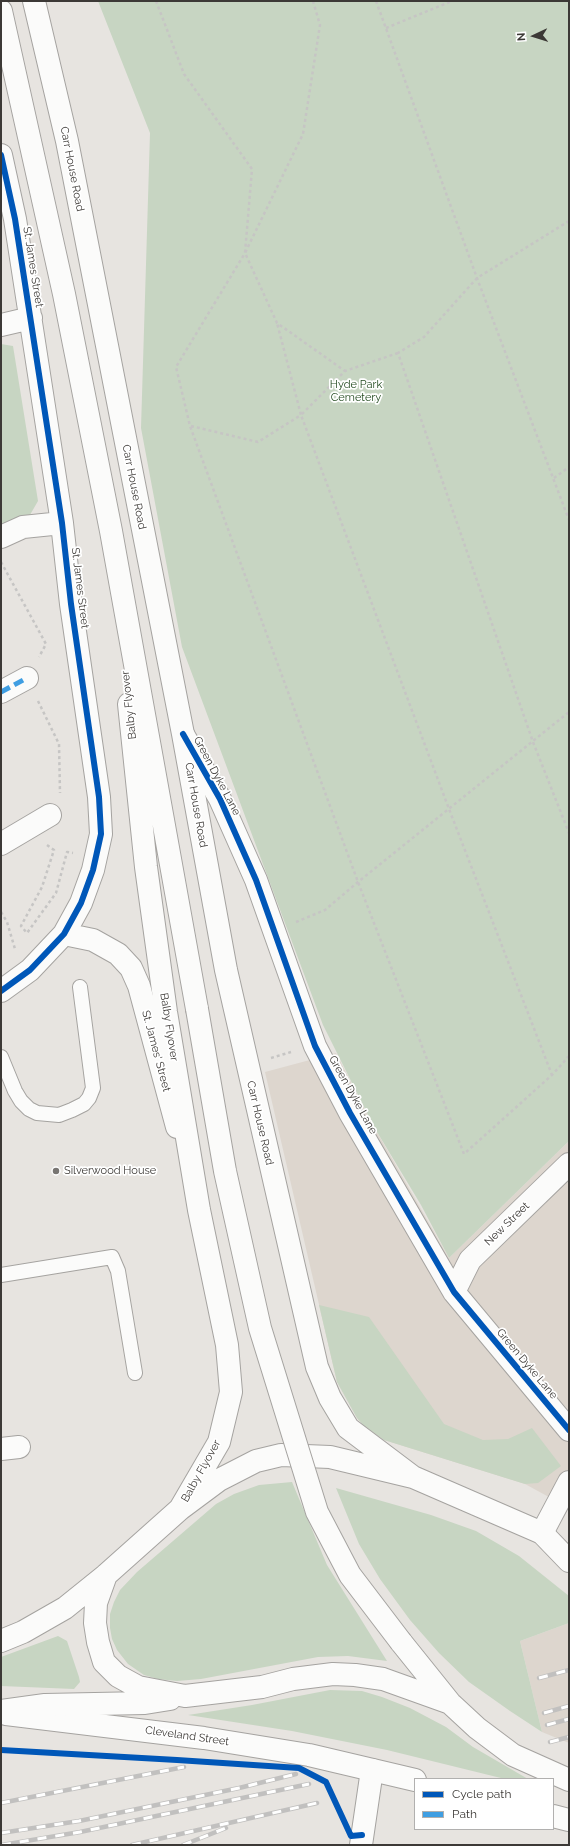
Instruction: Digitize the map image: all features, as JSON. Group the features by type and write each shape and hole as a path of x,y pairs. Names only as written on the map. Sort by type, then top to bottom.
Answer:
{"main road":[{"name":"Carr House Road","path":"34,1 67,141 183,734 226,970 317,1367 330,1398 348,1428 413,1477"},
{"path":"1,11 64,294 111,531"},
{"name":"St. James Street","path":"1,155 15,219 62,523 71,604 100,798 101,834 91,877 81,903 64,934 49,952 30,970 4,989"},
{"path":"1,325 31,318"},
{"path":"1,537 23,527 62,523"},
{"name":"Balby Flyover","path":"111,531 225,1171 260,1328 317,1512 350,1575 450,1703 477,1728 513,1754 569,1780"},
{"name":"Balby Flyover","path":"111,531 146,867 166,1012 199,1210 227,1345 231,1392 219,1442 180,1509"},
{"path":"1,692 27,678"},
{"name":"Green Dyke Lane","path":"183,734 220,799 256,880 315,1046 350,1113 454,1292 569,1430"},
{"path":"1,844 50,815"},
{"name":"St. James' Street","path":"64,934 93,940 118,954 131,968 139,986 199,1210"},
{"name":"New Street","path":"454,1292 470,1260 569,1164"},
{"name":"Balby Flyover","path":"450,1703 383,1679 356,1675 333,1674 293,1679 262,1687 185,1696 138,1688 118,1676 104,1662 95,1623 96,1603 106,1575 180,1509 219,1480 256,1461 281,1456 330,1457 413,1477 542,1533 569,1560"},
{"path":"542,1533 569,1482"},
{"path":"1,1641 23,1632 65,1608 106,1575"},
{"name":"Cleveland Street","path":"1,1712 45,1705 145,1703 185,1696"},
{"name":"Cleveland Street","path":"1,1712 204,1738 309,1755 372,1770"},
{"path":"361,1845 372,1770 414,1780"},
{"path":"554,1816 569,1820"}],"lane":[{"path":"1,1057 15,1091 21,1100 30,1109 37,1113 59,1115 84,1104 89,1098 93,1088 80,987"},
{"path":"1,1275 112,1258 118,1271 135,1373"}],"path":[{"path":"156,1 184,74 252,169 244,253 277,323 301,415 449,809 552,1075"},
{"path":"313,1 320,25 303,134 244,253 176,367 190,426 358,882 464,1154 552,1075 569,1056"},
{"path":"376,1 477,278 569,520"},
{"path":"386,28 452,1"},
{"path":"190,426 258,442 301,415 344,371 398,353 424,337 477,278 569,220"},
{"path":"277,323 344,371"},
{"path":"398,353 533,742 569,833"},
{"path":"554,478 569,467"},
{"path":"1,561 46,644 27,678 59,744 60,799 50,815"},
{"path":"274,931 326,910 358,882 569,712"},
{"path":"25,830 54,850 42,887 21,926 27,933 56,893 66,852 73,853"},
{"path":"1,912 7,922 15,949 4,989"},
{"path":"269,1050 270,1058 315,1046"}],"shaded area":[{"path":"336,1053 374,1127 449,1258 569,1141 569,1508 525,1484 384,1440 363,1425 357,1418 337,1382 265,1072"},
{"path":"569,1623 569,1743 542,1732 520,1641"}],"green space":[{"name":"Hyde Park Cemetery","path":"98,1 569,1 569,1141 449,1258 421,1205 374,1127 323,1025 182,647 141,428 150,133"},
{"path":"1,344 13,346 38,501 23,527 1,537"},
{"path":"319,1305 369,1317 444,1424 483,1440 508,1439 532,1428 561,1466 538,1483 525,1484 384,1440 363,1425 357,1418 337,1382"},
{"path":"292,1482 327,1565 387,1661 348,1656 318,1657 201,1679 177,1681 158,1679 144,1675 128,1664 117,1650 112,1639 110,1628 110,1614 120,1590 137,1572 216,1504 234,1494 259,1485"},
{"path":"336,1488 431,1515 476,1531 519,1556 569,1596 569,1623 520,1641 542,1732 469,1682 439,1653 410,1620 380,1579 359,1544"},
{"path":"58,1636 67,1641 79,1677 80,1682 74,1689 1,1686 1,1657"},
{"path":"330,1690 362,1691 410,1708 446,1727 473,1747 526,1778 501,1778 387,1750 292,1731 188,1715 252,1705"}],"railway":[{"path":"539,1678 569,1670"},
{"path":"544,1713 569,1706"},
{"path":"547,1725 569,1719"},
{"path":"550,1742 569,1737"},
{"path":"1,1803 184,1767"},
{"path":"1,1833 79,1821 239,1788 296,1774"},
{"path":"2,1845 80,1832 309,1784"},
{"path":"132,1845 317,1803"},
{"path":"183,1845 226,1828"}],"marked path":[{"path":"1,692 27,678"}],"cycle path":[{"path":"1,155 15,219 62,523 71,604 99,797 101,834 93,870 81,903 64,934 30,970 1,991"},
{"path":"183,734 220,799 256,880 315,1046 350,1113 454,1292 569,1430"},
{"path":"1,1750 299,1768 326,1782 351,1836 362,1835"}],"place":[{"name":"Silverwood House","path":"56,1171"}]}
